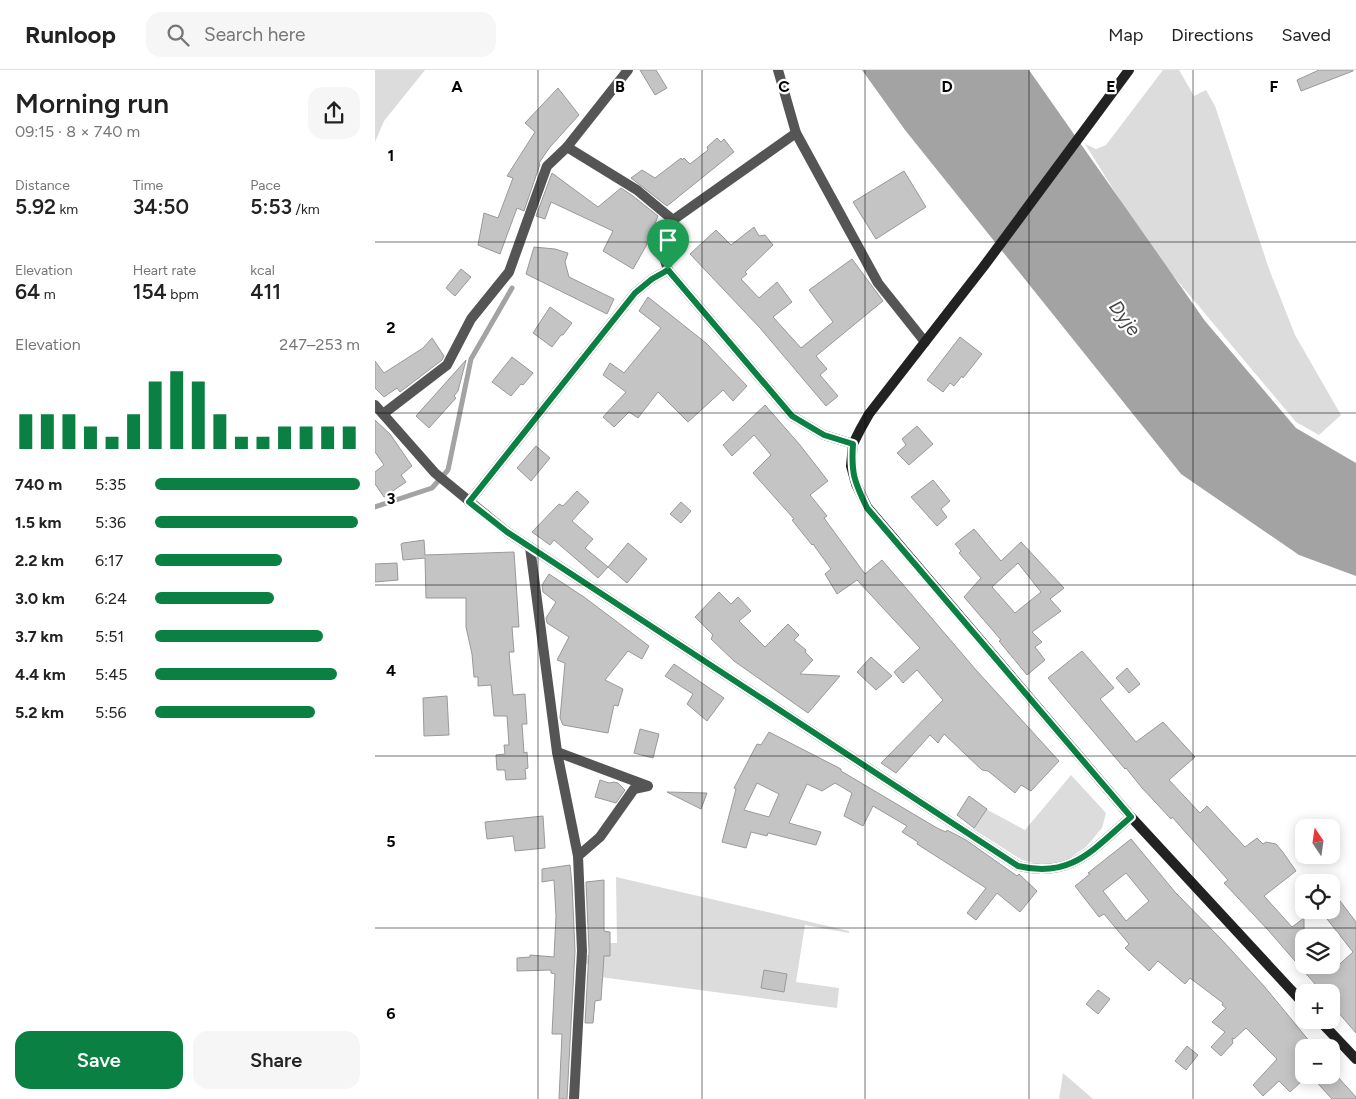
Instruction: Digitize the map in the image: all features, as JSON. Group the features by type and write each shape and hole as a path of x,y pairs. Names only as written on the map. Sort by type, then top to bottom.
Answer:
{"street":[{"path":"383,414 447,365 471,319 509,272 547,166 567,147 628,70"},
{"path":"778,70 793,117 796,133 878,283 925,342"},
{"path":"1129,70 984,266 869,414 853,444 851,466 856,484 867,508 1131,817 1295,994"},
{"path":"796,133 673,220 662,238 663,254 668,270 792,416 824,435 853,444"},
{"path":"567,147 637,190 673,220"},
{"path":"469,502 635,293 652,279 668,270"},
{"path":"375,405 435,473 507,532 1018,866 1033,870 1065,867 1084,857 1131,817"},
{"path":"530,547 557,752 578,856 582,951 574,1099"},
{"path":"557,752 648,786 634,789 600,836 578,856"},
{"path":"1328,1029 1356,1059"}],"shaded area":[{"path":"375,70 425,70 384,121 375,142"},
{"path":"1163,70 1179,70 1194,96 1206,90 1215,106 1269,269 1295,335 1341,415 1319,435 1296,422 1150,248 1085,144 1096,149 1106,145"},
{"path":"1071,775 1106,813 1102,828 1086,847 1067,860 1050,865 1040,865 1022,860 973,829 986,809 1025,830"},
{"path":"616,877 849,931 849,933 805,925 796,982 839,988 837,1008 600,977 599,966 587,964 585,962 586,955 610,956 610,943 617,943"},
{"path":"1063,1073 1093,1099 1059,1099"}],"water":[{"name":"Dyje","path":"862,70 1029,70 1205,321 1296,428 1356,463 1356,576 1299,555 1181,474 905,130"}],"building":[{"path":"640,70 656,70 667,88 655,95"},
{"path":"1319,70 1353,71 1301,91 1297,80"},
{"path":"558,88 579,115 550,147 539,163 524,211 517,208 500,254 478,245 484,213 498,218 513,178 507,176 535,132 525,123"},
{"path":"717,138 721,142 724,139 734,152 667,206 631,178 642,170 655,178 681,158 682,160 684,158 690,164 708,150 707,147"},
{"path":"904,171 926,207 876,239 853,202"},
{"path":"552,173 598,207 621,188 658,216 646,246 633,269 603,251 613,231 551,202 545,219 536,216"},
{"path":"754,227 759,236 765,235 773,245 745,272 747,274 741,279 759,298 777,282 792,302 773,317 801,348 833,322 809,290 852,259 883,301 816,356 827,369 820,375 838,396 826,406 760,328 690,254 716,230 731,245"},
{"path":"534,247 555,249 568,253 565,262 569,277 614,299 607,314 526,274"},
{"path":"461,269 471,277 455,296 446,288"},
{"path":"648,297 706,343 747,386 733,401 723,390 688,422 658,392 638,418 629,412 614,427 603,417 626,392 603,375 610,363 624,373 661,328 639,311"},
{"path":"550,307 572,323 552,347 533,333"},
{"path":"960,337 982,354 963,378 962,376 954,386 950,383 943,392 927,380"},
{"path":"432,338 444,356 442,360 400,392 397,388 384,397 375,388 375,361 384,373 423,348"},
{"path":"512,357 533,373 511,396 492,382"},
{"path":"466,360 458,391 454,396 456,398 429,428 416,416"},
{"path":"765,405 828,481 810,495 827,516 824,518 865,574 882,560 976,670 1059,761 1031,791 1021,785 1015,793 988,771 982,770 944,734 938,743 930,735 896,773 881,763 943,700 917,670 903,683 894,672 920,648 857,580 837,594 825,574 831,569 792,520 794,519 753,473 771,455 754,435 732,456 723,445"},
{"path":"375,420 390,434 412,466 401,475 406,482 384,497 375,484 375,472 384,465 375,452"},
{"path":"917,426 933,444 909,465 897,453 906,445 902,439"},
{"path":"536,446 550,458 531,481 517,468"},
{"path":"933,480 950,501 941,509 947,517 937,526 911,497"},
{"path":"577,491 589,502 572,521 593,539 585,548 608,567 598,578 554,540 550,545 532,532 559,504 563,506"},
{"path":"681,502 691,511 681,523 670,514"},
{"path":"974,529 1001,561 1021,542 1064,588 1050,599 1061,611 1032,632 1042,642 1035,647 1045,660 1027,675 999,641 1001,640 964,597 981,578 959,553 961,551 955,544","holes":["1018,563 1041,592 1015,613 992,587"]},
{"path":"424,540 425,555 514,552 519,627 512,627 514,652 509,652 513,695 525,694 527,724 522,724 524,753 527,752 528,768 525,769 526,779 506,780 505,770 497,770 496,755 505,754 504,745 509,745 507,716 494,716 491,685 478,686 478,677 474,677 472,654 466,627 466,598 426,598 425,558 403,560 401,544"},
{"path":"628,543 647,559 627,583 608,567"},
{"path":"397,563 398,580 375,582 375,564"},
{"path":"549,574 584,597 649,646 642,659 628,651 605,680 623,689 618,706 614,705 608,733 563,725 560,718 565,663 557,660 569,637 547,623 546,618 556,602 543,592 542,585"},
{"path":"719,592 731,604 738,597 751,611 739,621 765,647 788,624 799,635 794,640 806,650 805,652 813,660 800,674 840,676 808,713 734,661 711,639 713,635 695,617"},
{"path":"1082,651 1114,688 1100,699 1136,742 1163,722 1195,757 1169,780 1200,813 1207,806 1245,847 1257,838 1263,844 1266,842 1276,844 1296,871 1264,896 1292,927 1304,919 1304,929 1295,929 1295,961 1224,883 1228,880 1172,817 1171,819 1125,769 1048,678"},
{"path":"871,657 892,676 876,690 857,672"},
{"path":"674,664 724,698 707,721 687,704 693,694 665,676"},
{"path":"1127,668 1140,684 1129,693 1116,678"},
{"path":"447,696 449,735 424,736 423,698"},
{"path":"640,729 659,734 653,758 634,753"},
{"path":"769,732 841,769 841,771 937,828 946,832 947,830 966,840 1017,876 1019,874 1037,891 1020,912 997,893 976,920 967,913 986,888 917,844 918,842 902,832 907,826 873,806 863,826 844,816 852,793 835,783 822,791 807,784 789,823 821,832 816,845 768,833 767,836 751,832 746,848 722,842 736,789 734,788 757,744 761,745","holes":["757,783 779,794 769,817 744,810"]},
{"path":"600,780 618,783 625,790 616,803 595,797"},
{"path":"667,792 707,793 701,809"},
{"path":"969,796 987,809 974,828 957,815"},
{"path":"543,816 545,848 515,851 513,836 487,839 485,822"},
{"path":"1131,839 1175,892 1264,986 1295,1024 1295,1029 1299,1029 1308,1039 1295,1039 1295,1084 1299,1084 1290,1092 1279,1081 1263,1096 1253,1085 1277,1059 1246,1028 1234,1039 1232,1038 1233,1043 1221,1056 1211,1047 1225,1032 1212,1022 1226,1008 1222,1005 1223,1003 1190,978 1185,984 1158,961 1149,971 1125,948 1129,944 1104,914 1099,917 1075,886 1090,874 1088,873","holes":["1126,873 1149,901 1126,921 1103,891"]},
{"path":"570,865 575,951 567,1099 559,1099 562,1034 552,1034 555,974 551,973 551,970 517,971 517,958 530,957 530,955 554,957 556,916 554,880 542,882 542,869"},
{"path":"604,880 604,931 610,932 610,956 604,956 601,1000 595,1001 593,1023 585,1023 589,951 586,882"},
{"path":"1340,901 1356,922 1356,1033 1340,1014 1340,984 1315,984 1306,974 1340,974 1340,964 1353,952 1340,935 1340,929 1335,929 1327,919 1340,919"},
{"path":"764,970 787,974 784,992 761,988"},
{"path":"1098,990 1110,999 1098,1014 1086,1004"},
{"path":"1187,1046 1198,1055 1186,1070 1175,1061"},
{"path":"1340,1079 1356,1097 1356,1099 1332,1099 1318,1084 1340,1084"}],"waterway":[{"path":"375,507 432,488 448,470 471,359 512,288"}],"route":[{"path":"668,270 792,416 824,435 853,444 851,466 856,484 867,508 1131,817 1084,857 1065,867 1048,870 1033,870 1018,866 507,532 469,502 635,293 652,279 668,270"}]}
